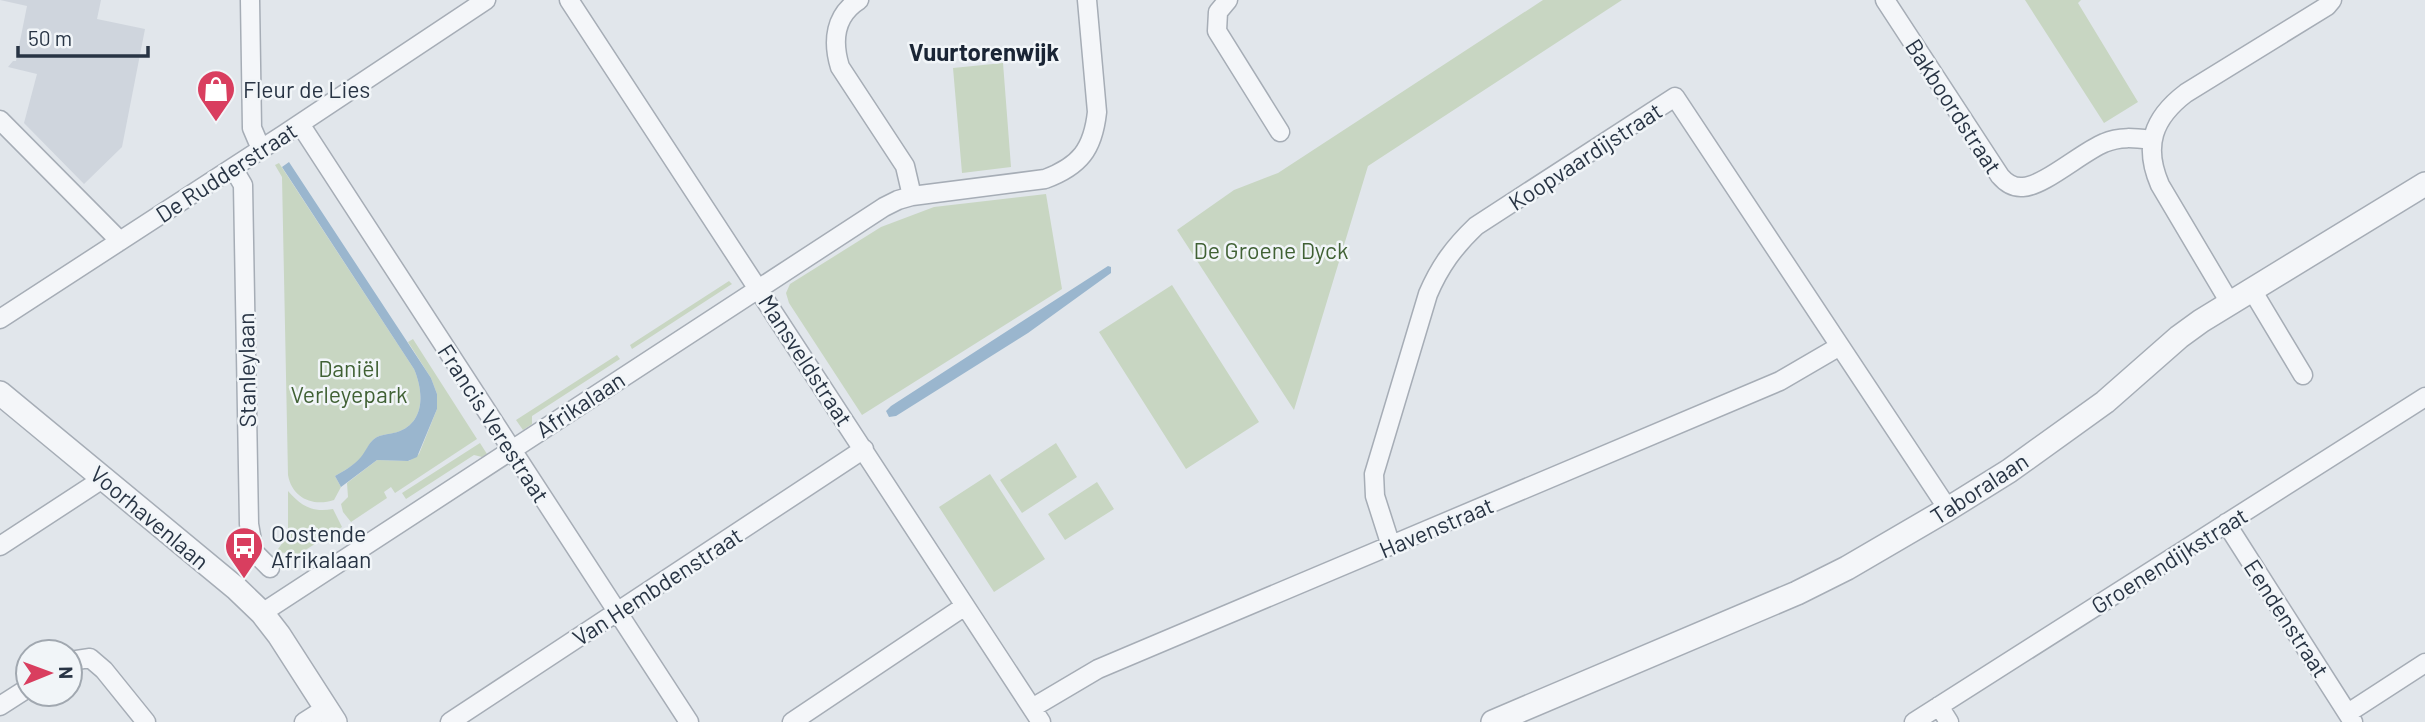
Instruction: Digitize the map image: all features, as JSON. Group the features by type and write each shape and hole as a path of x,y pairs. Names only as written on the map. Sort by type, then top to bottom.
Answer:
{"street":[{"path":"250,0 252,128 261,149"},
{"name":"De Rudderstraat","path":"0,319 486,0"},
{"name":"Mansveldstraat","path":"569,0 1036,715"},
{"path":"859,0 845,12 838,25 836,53 840,67 905,166 912,196"},
{"name":"Afrikalaan","path":"262,613 884,207 912,196 1045,179 1062,173 1079,160 1095,131 1097,112 1087,0"},
{"path":"1228,0 1218,12 1217,31 1280,132"},
{"name":"Bakboordstraat","path":"1885,0 2000,176 2012,186 2020,188 2035,184 2102,144 2118,138 2152,140"},
{"path":"2230,303 2160,186 2151,156 2157,123 2169,106 2186,93 2327,6 2332,0"},
{"name":"Koopvaardijstraat","path":"1391,546 1375,496 1374,474 1428,294 1440,268 1456,245 1476,226 1675,97 1948,509"},
{"path":"0,120 120,241"},
{"name":"Francis Verestraat","path":"300,124 689,722"},
{"name":"Stanleylaan","path":"233,168 243,185 250,524 254,552 270,568"},
{"name":"Taboralaan","path":"1500,721 1797,593 1847,568 2009,471 2105,402 2179,337 2425,184"},
{"path":"2252,290 2303,374"},
{"name":"Havenstraat","path":"1036,715 1098,669 1780,381 1840,346"},
{"name":"Voorhavenlaan","path":"0,393 237,589 262,613 331,715"},
{"name":"Groenendijkstraat","path":"1914,722 2227,523 2423,403"},
{"name":"Van Hembdenstraat","path":"450,722 864,449"},
{"path":"0,546 104,478"},
{"name":"Eendenstraat","path":"2227,523 2351,718 2425,663"},
{"path":"792,722 965,606"},
{"path":"84,658 90,657 104,670 146,722"},
{"path":"1939,706 1949,722"},
{"path":"304,722 331,715"}],"shaded area":[{"path":"0,0 101,0 97,19 145,29 122,147 84,184 24,123 37,74 8,67 16,61 27,6"}],"green space":[{"name":"De Groene Dyck","path":"1543,0 1622,0 1368,166 1294,410 1177,230 1234,190 1278,173"},
{"path":"2025,0 2081,0 2078,3 2138,102 2104,123"},
{"path":"1003,63 1011,167 962,173 953,68"},
{"name":"Daniël Verleyepark","path":"279,163 414,369 419,386 420,404 414,420 400,431 374,439 362,457 335,476 341,487 334,500 326,502 311,501 299,495 290,483 288,475 282,177 275,165"},
{"path":"1046,194 1062,289 862,415 789,303 786,293 790,284 881,227 934,207"},
{"path":"729,281 732,284 632,349 630,345"},
{"path":"1172,285 1259,422 1186,469 1099,332"},
{"path":"413,339 477,439 395,493 391,487 384,492 387,498 351,522 343,512 341,504 348,497 347,483 377,460 409,461 419,454 437,409 437,394 431,378 408,342"},
{"path":"617,355 620,359 532,416 532,424 523,430 516,420"},
{"path":"480,443 487,454 482,457 474,455 406,499 402,493"},
{"path":"1056,443 1077,477 1022,513 1000,480"},
{"path":"990,474 1045,559 994,592 939,507"},
{"path":"1097,482 1114,509 1065,540 1048,514"},
{"path":"288,491 308,507 319,510 333,509 342,527 299,554 276,552 288,535"}],"water":[{"path":"289,162 431,378 437,394 437,409 417,457 408,461 377,460 341,487 335,476 358,460 374,439 400,431 414,420 420,404 419,386 414,369 282,167"},
{"path":"1108,266 1111,267 1111,273 1028,333 896,416 889,417 886,411 891,406"}],"place":[{"name":"Fleur de Lies","path":"216,123"},
{"name":"Oostende Afrikalaan","path":"244,580"}],"district":[{"name":"Vuurtorenwijk","path":"984,51"}]}
